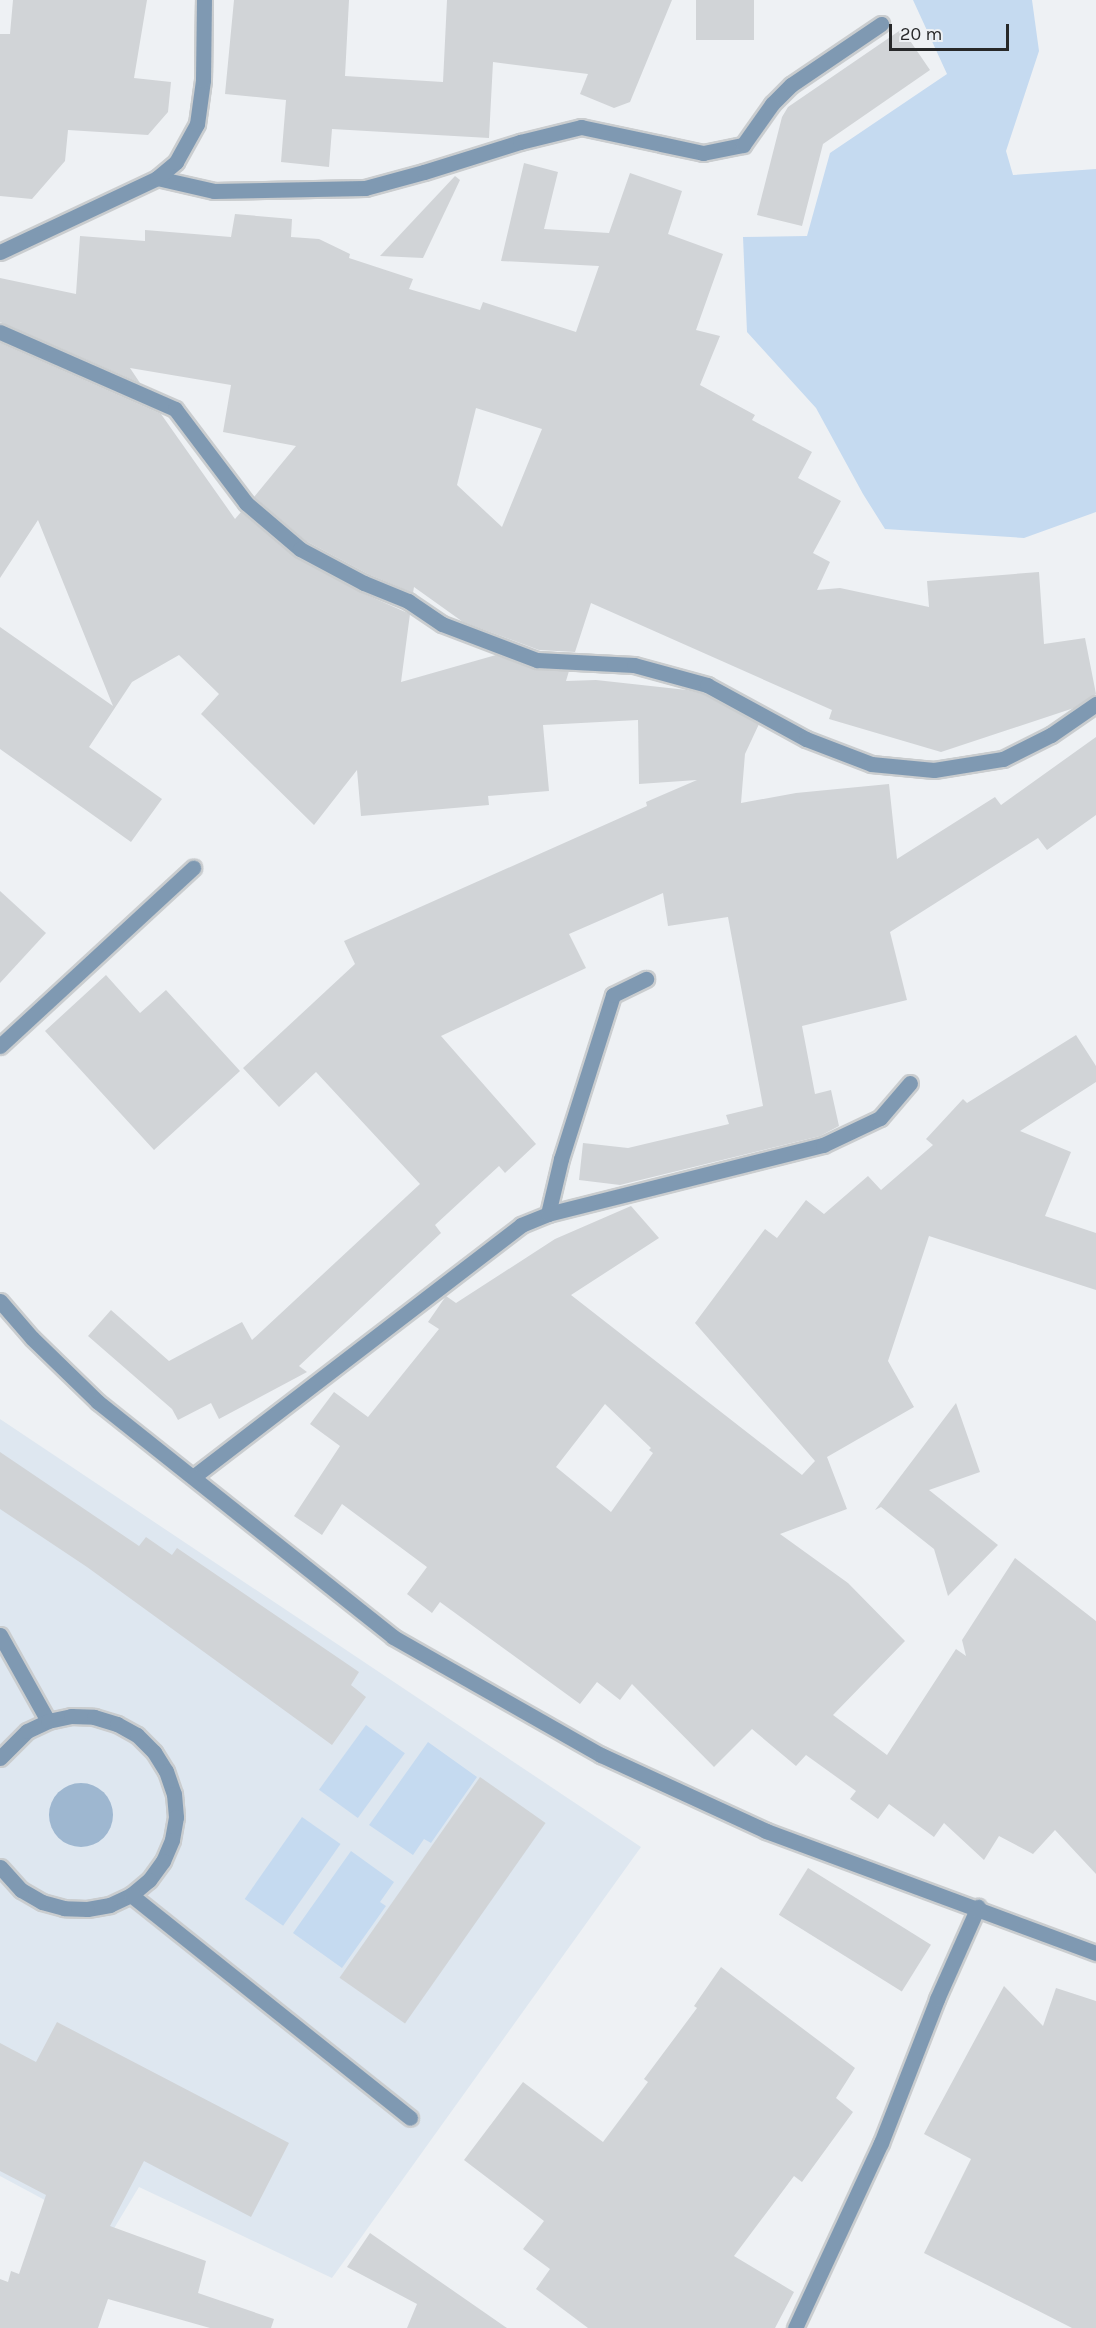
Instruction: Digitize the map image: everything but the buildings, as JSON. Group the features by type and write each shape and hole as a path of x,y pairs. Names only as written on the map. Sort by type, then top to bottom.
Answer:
{"street":[{"path":"0,252 157,178 176,162 197,124 203,80 204,0"},
{"path":"157,178 214,191 365,188 520,142 581,127 703,153 743,145 772,104 791,85 881,24"},
{"path":"0,332 174,409 246,502 300,549 364,583 408,601 442,624 537,660 634,665 707,685 806,739 870,764 934,770 1003,759 1051,735 1096,704"},
{"path":"0,1046 194,868"},
{"path":"548,1214 561,1159 613,995 646,979"},
{"path":"194,1478 521,1225 548,1214 823,1144 880,1118 910,1083"},
{"path":"0,1301 32,1338 98,1402 393,1637 601,1755 766,1831 978,1907 1096,1953"},
{"path":"0,1635 48,1721"},
{"path":"0,1758 27,1731 48,1721 71,1716 94,1717 117,1724 137,1735 154,1752 166,1771 175,1805 172,1840 163,1861 149,1880 131,1894 98,1907 64,1908 42,1902 21,1890 0,1867"},
{"path":"131,1894 410,2118"},
{"path":"795,2328 881,2143 937,2000 978,1907"}],"shaded area":[{"path":"913,0 1032,0 1039,51 1006,151 1013,175 1096,169 1096,512 1024,538 885,529 816,408 747,332 743,237 807,236 830,153 947,74"},
{"path":"0,1419 641,1847 332,2278 139,2187 110,2235 0,2176"},
{"path":"366,1725 405,1753 358,1818 319,1790"},
{"path":"428,1742 477,1777 431,1843 424,1839 413,1855 369,1825"},
{"path":"81,1783 99,1789 107,1797 113,1815 107,1833 99,1841 81,1847 63,1841 55,1833 49,1815 55,1797 63,1789"},
{"path":"302,1817 341,1844 283,1926 245,1899"},
{"path":"351,1851 394,1882 380,1902 386,1906 342,1968 293,1933"}]}
